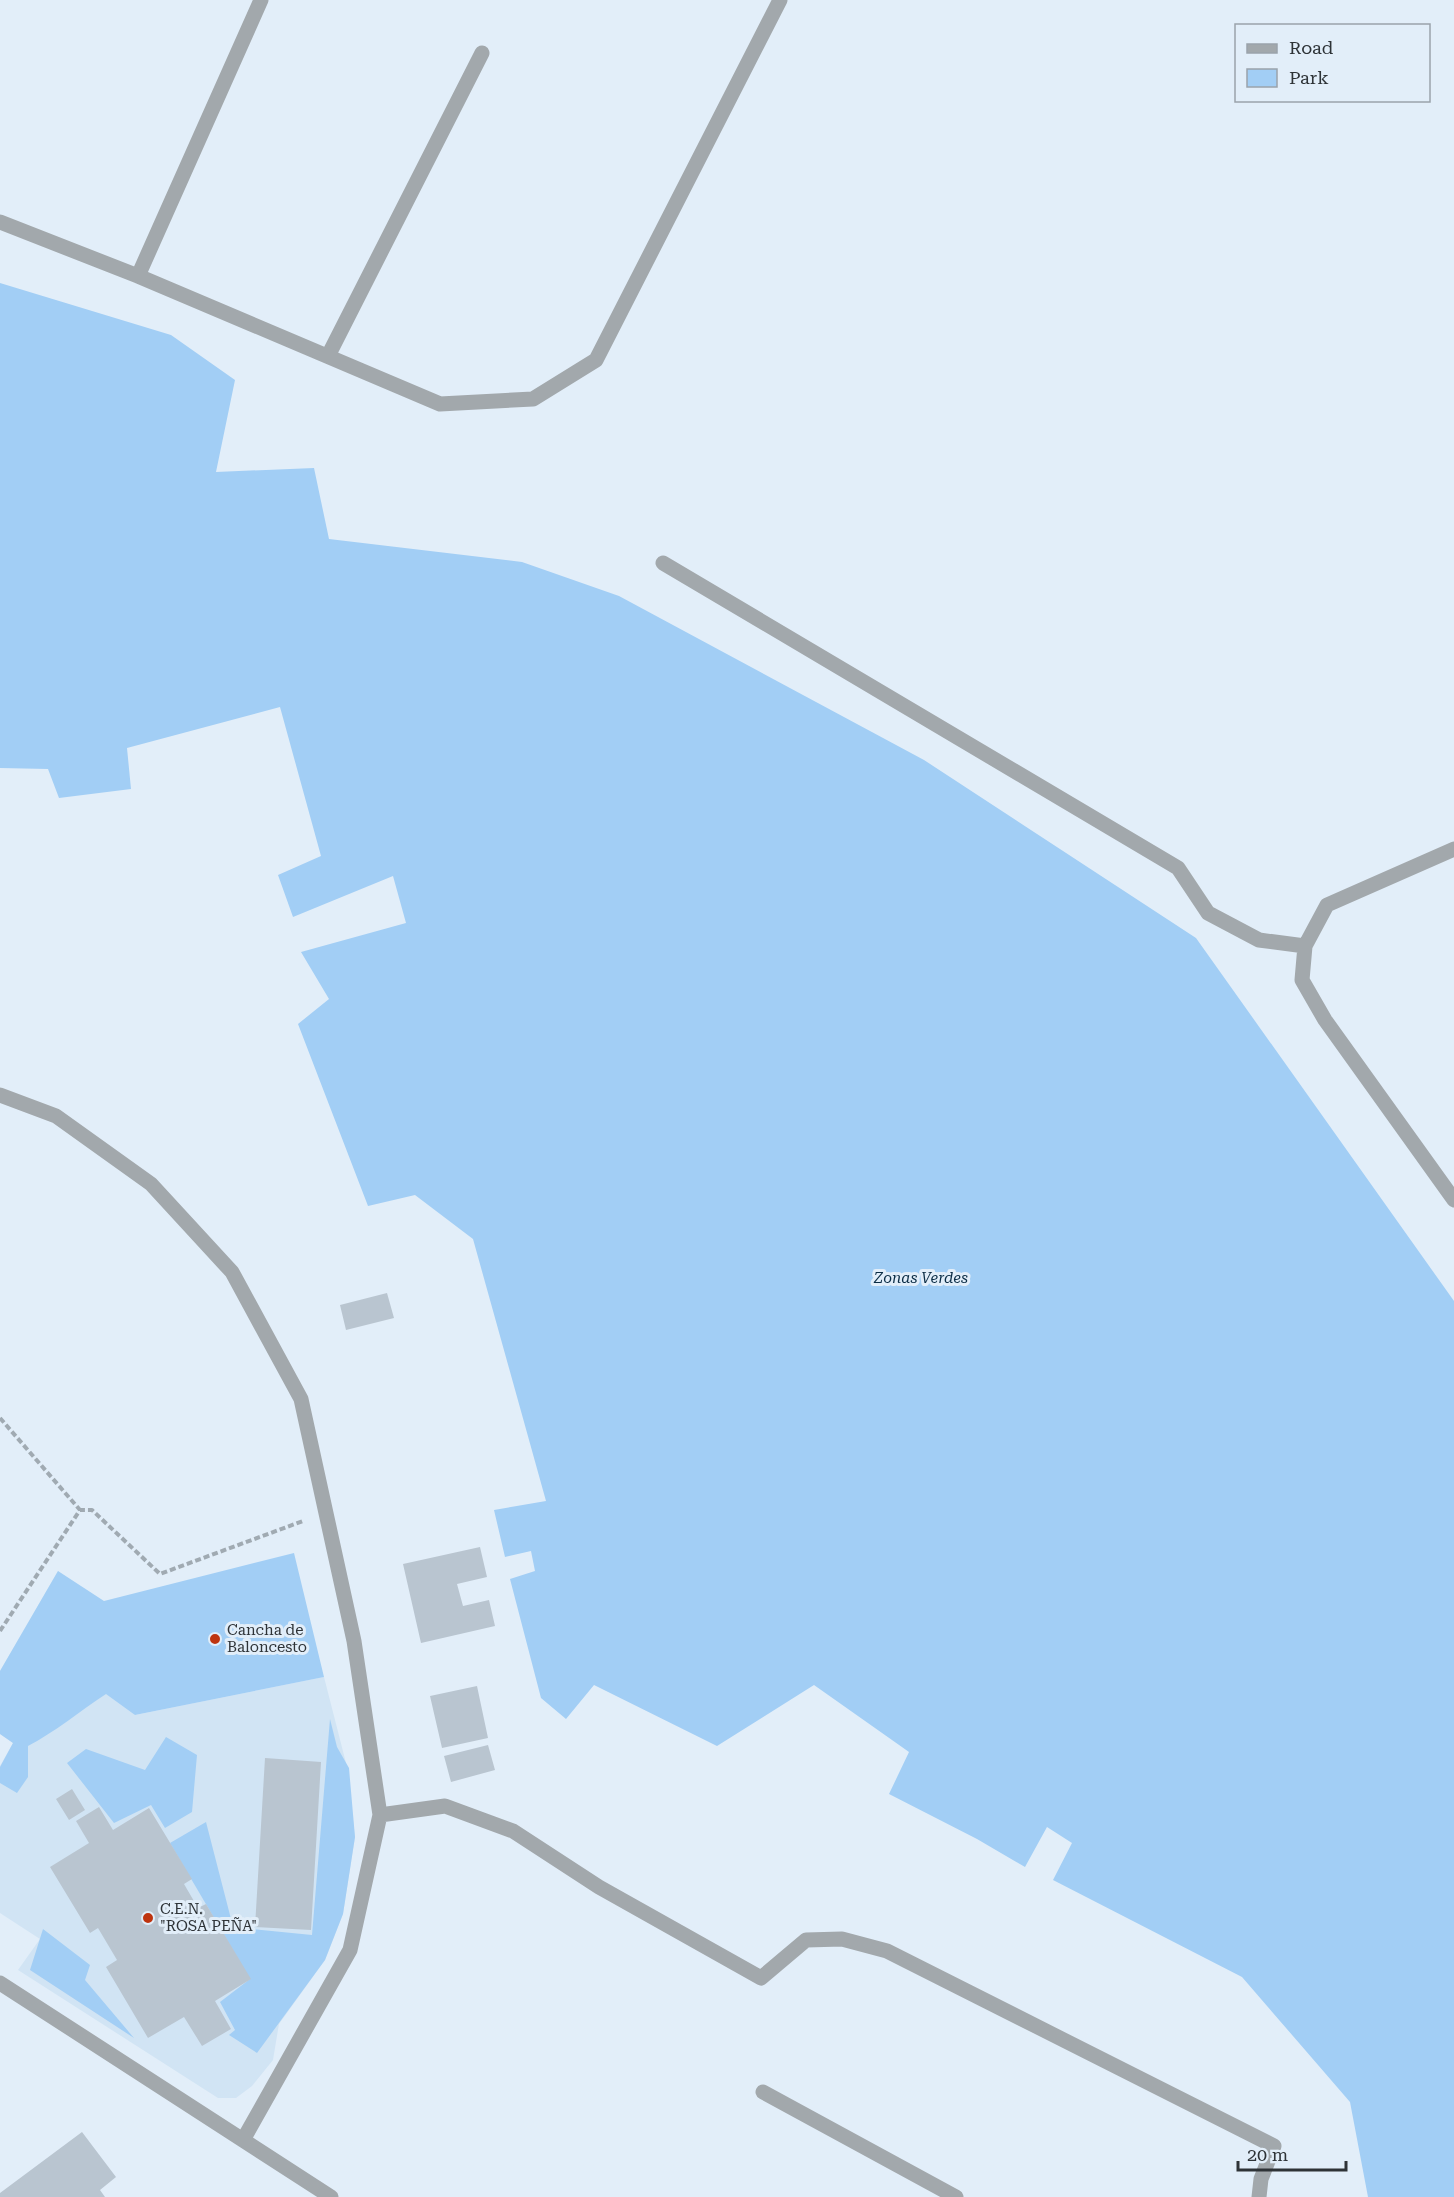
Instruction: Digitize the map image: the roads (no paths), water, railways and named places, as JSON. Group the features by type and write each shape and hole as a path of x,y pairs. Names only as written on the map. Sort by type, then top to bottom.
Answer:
{"street":[{"path":"138,276 261,0"},
{"path":"0,222 138,276 440,404 533,399 596,360 774,2"},
{"path":"328,356 482,53"},
{"path":"663,563 1178,868 1208,913 1259,940 1305,946"},
{"path":"1454,849 1327,905 1305,946 1302,980 1325,1020 1454,1200"},
{"path":"0,1095 56,1116 151,1184 232,1272 301,1398 354,1641 380,1815 350,1950 243,2140"},
{"path":"380,1815 445,1806 513,1831 599,1887 761,1978 806,1940 842,1939 887,1951 1274,2146 1261,2179 1259,2197"},
{"path":"0,1983 331,2197"},
{"path":"763,2092 956,2197"}],"place":[{"name":"Cancha de Baloncesto","path":"215,1639"},
{"name":"C.E.N. \"ROSA PEÑA\"","path":"148,1918"}],"park label":[{"name":"Zonas Verdes","path":"921,1278"}]}
